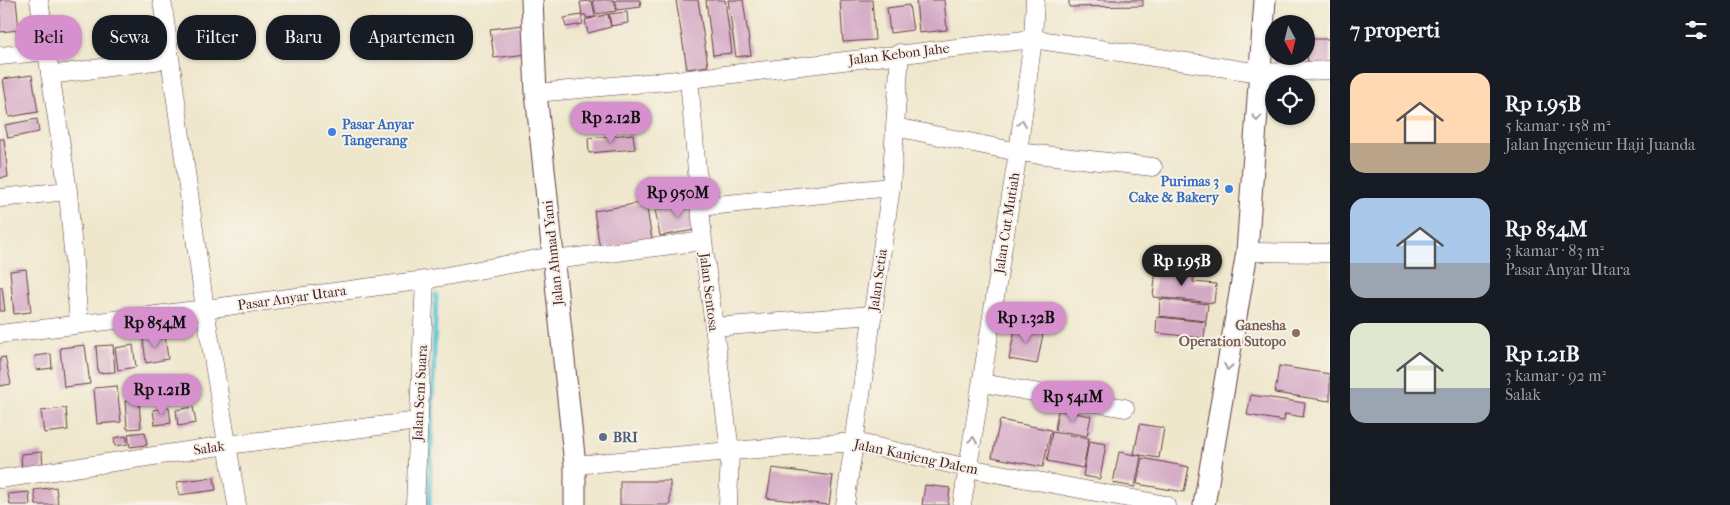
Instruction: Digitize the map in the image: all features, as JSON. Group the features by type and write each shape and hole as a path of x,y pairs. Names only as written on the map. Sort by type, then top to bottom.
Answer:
{"street":[{"path":"39,0 41,15"},
{"path":"162,0 205,310 237,505"},
{"name":"Jalan Ahmad Yani","path":"532,0 536,93 575,465 575,505"},
{"name":"Jalan Cut Mutiah","path":"962,505 1018,152 1034,38 1035,0"},
{"path":"1204,505 1247,252 1265,0"},
{"name":"Jalan Kebon Jahe","path":"536,93 688,79 1034,38 1260,73 1330,70"},
{"name":"Jalan Setia","path":"845,505 891,187 900,53"},
{"path":"0,56 15,54"},
{"path":"50,75 169,59"},
{"path":"48,60 68,191 79,324"},
{"name":"Jalan Sentosa","path":"688,79 699,207 730,451 728,505"},
{"path":"894,127 1018,152 1153,166"},
{"path":"699,207 891,187"},
{"path":"0,198 68,191"},
{"name":"Pasar Anyar Utara","path":"0,334 205,310 425,280 554,258 703,240"},
{"path":"1247,252 1330,253"},
{"name":"Jalan Seni Suara","path":"415,505 425,280"},
{"path":"714,327 873,315"},
{"path":"982,383 1125,408"},
{"name":"Salak","path":"0,479 227,445 418,421"},
{"name":"Jalan Kanjeng Dalem","path":"575,465 855,442 968,468 1166,505"}],"building":[{"path":"0,0 16,0 18,15 15,15 15,30 0,32"},
{"path":"593,0 614,0 616,11 596,14"},
{"path":"616,0 640,0 641,7 617,10"},
{"path":"676,0 698,0 708,66 687,69"},
{"path":"706,0 725,0 732,53 713,55"},
{"path":"728,0 743,0 751,55 736,57"},
{"path":"840,0 872,0 875,40 843,42"},
{"path":"916,0 944,0 947,30 919,33"},
{"path":"1069,0 1143,0 1143,6 1069,7"},
{"path":"592,1 595,17 586,18 586,15 582,15 580,2"},
{"path":"909,5 913,30 890,33 887,8"},
{"path":"627,12 628,23 611,26 609,14"},
{"path":"608,14 611,27 588,33 585,20"},
{"path":"581,15 583,24 566,27 564,18"},
{"path":"523,25 527,54 494,58 490,29"},
{"path":"1315,39 1330,39 1330,64 1315,64"},
{"path":"32,75 38,112 9,117 3,79"},
{"path":"37,119 39,132 8,138 5,125"},
{"path":"633,134 635,149 589,153 588,138"},
{"path":"0,139 4,139 8,177 0,178"},
{"path":"646,202 652,240 600,249 594,211"},
{"path":"695,202 700,229 660,236 655,209"},
{"path":"1156,268 1194,271 1193,282 1216,284 1214,303 1153,297"},
{"path":"26,269 31,312 14,314 10,271"},
{"path":"0,287 2,287 5,311 0,311"},
{"path":"1160,299 1208,304 1206,321 1159,316"},
{"path":"1157,317 1206,322 1204,338 1156,333"},
{"path":"1016,324 1044,329 1037,364 1009,359"},
{"path":"165,335 168,359 146,363 143,338"},
{"path":"85,345 90,384 64,387 60,348"},
{"path":"113,345 115,372 98,373 96,346"},
{"path":"133,345 136,367 118,370 115,348"},
{"path":"51,354 52,368 36,370 35,356"},
{"path":"5,357 11,384 0,386 0,358"},
{"path":"1279,366 1330,374 1330,401 1275,393"},
{"path":"189,379 191,395 160,399 158,383"},
{"path":"117,386 121,422 97,424 94,388"},
{"path":"1251,395 1305,403 1303,417 1285,414 1284,421 1247,415"},
{"path":"139,400 141,428 127,429 125,401"},
{"path":"169,407 171,423 155,425 153,410"},
{"path":"193,407 196,423 178,426 176,410"},
{"path":"66,408 68,430 44,433 41,411"},
{"path":"1058,410 1091,416 1087,436 1055,430"},
{"path":"1000,420 1051,430 1043,467 992,457"},
{"path":"1140,424 1164,428 1159,458 1134,454"},
{"path":"145,432 147,445 130,447 128,434"},
{"path":"1052,432 1089,438 1083,468 1047,461"},
{"path":"126,436 128,444 115,446 114,438"},
{"path":"1089,441 1106,444 1100,479 1083,476"},
{"path":"42,452 43,469 22,472 21,454"},
{"path":"1119,452 1141,456 1135,487 1113,483"},
{"path":"1142,458 1189,467 1184,492 1137,484"},
{"path":"772,468 833,476 829,505 767,498"},
{"path":"214,477 216,490 179,495 177,482"},
{"path":"620,481 670,481 670,505 620,505"},
{"path":"925,485 950,488 948,505 922,505"},
{"path":"56,487 58,505 36,505 34,490"},
{"path":"29,492 30,505 10,505 8,494"}],"waterway":[{"path":"429,505 436,295"}],"place":[{"name":"Pasar Anyar Tangerang","path":"332,132"},
{"name":"Purimas 3 Cake & Bakery","path":"1229,189"},
{"name":"Ganesha Operation Sutopo","path":"1296,333"},
{"name":"BRI","path":"603,437"}]}
